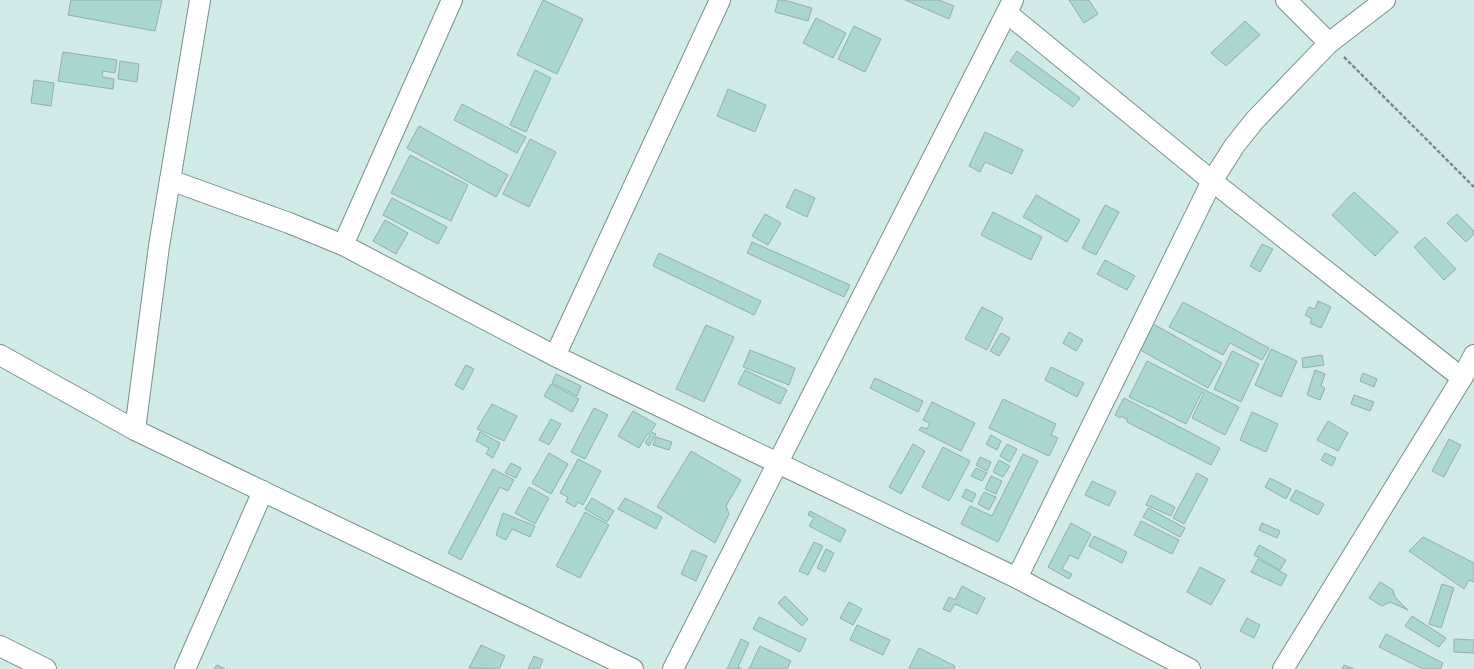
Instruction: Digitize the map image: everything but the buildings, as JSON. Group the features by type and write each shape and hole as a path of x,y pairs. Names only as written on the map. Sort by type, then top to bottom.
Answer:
{"street":[{"path":"135,430 159,246 200,0"},
{"path":"342,245 452,0"},
{"path":"555,356 720,0"},
{"path":"1286,0 1329,43"},
{"path":"1017,578 1212,181 1235,145 1255,120 1329,43 1385,0"},
{"path":"673,669 1010,6 1212,181 1462,378"},
{"path":"170,180 289,222 342,245 555,356 1017,578 1190,669"},
{"path":"1283,669 1462,378 1474,355"},
{"path":"0,356 135,430 633,669"},
{"path":"185,669 263,491"},
{"path":"0,646 46,669"}],"path":[{"path":"1329,43 1474,187"}]}
